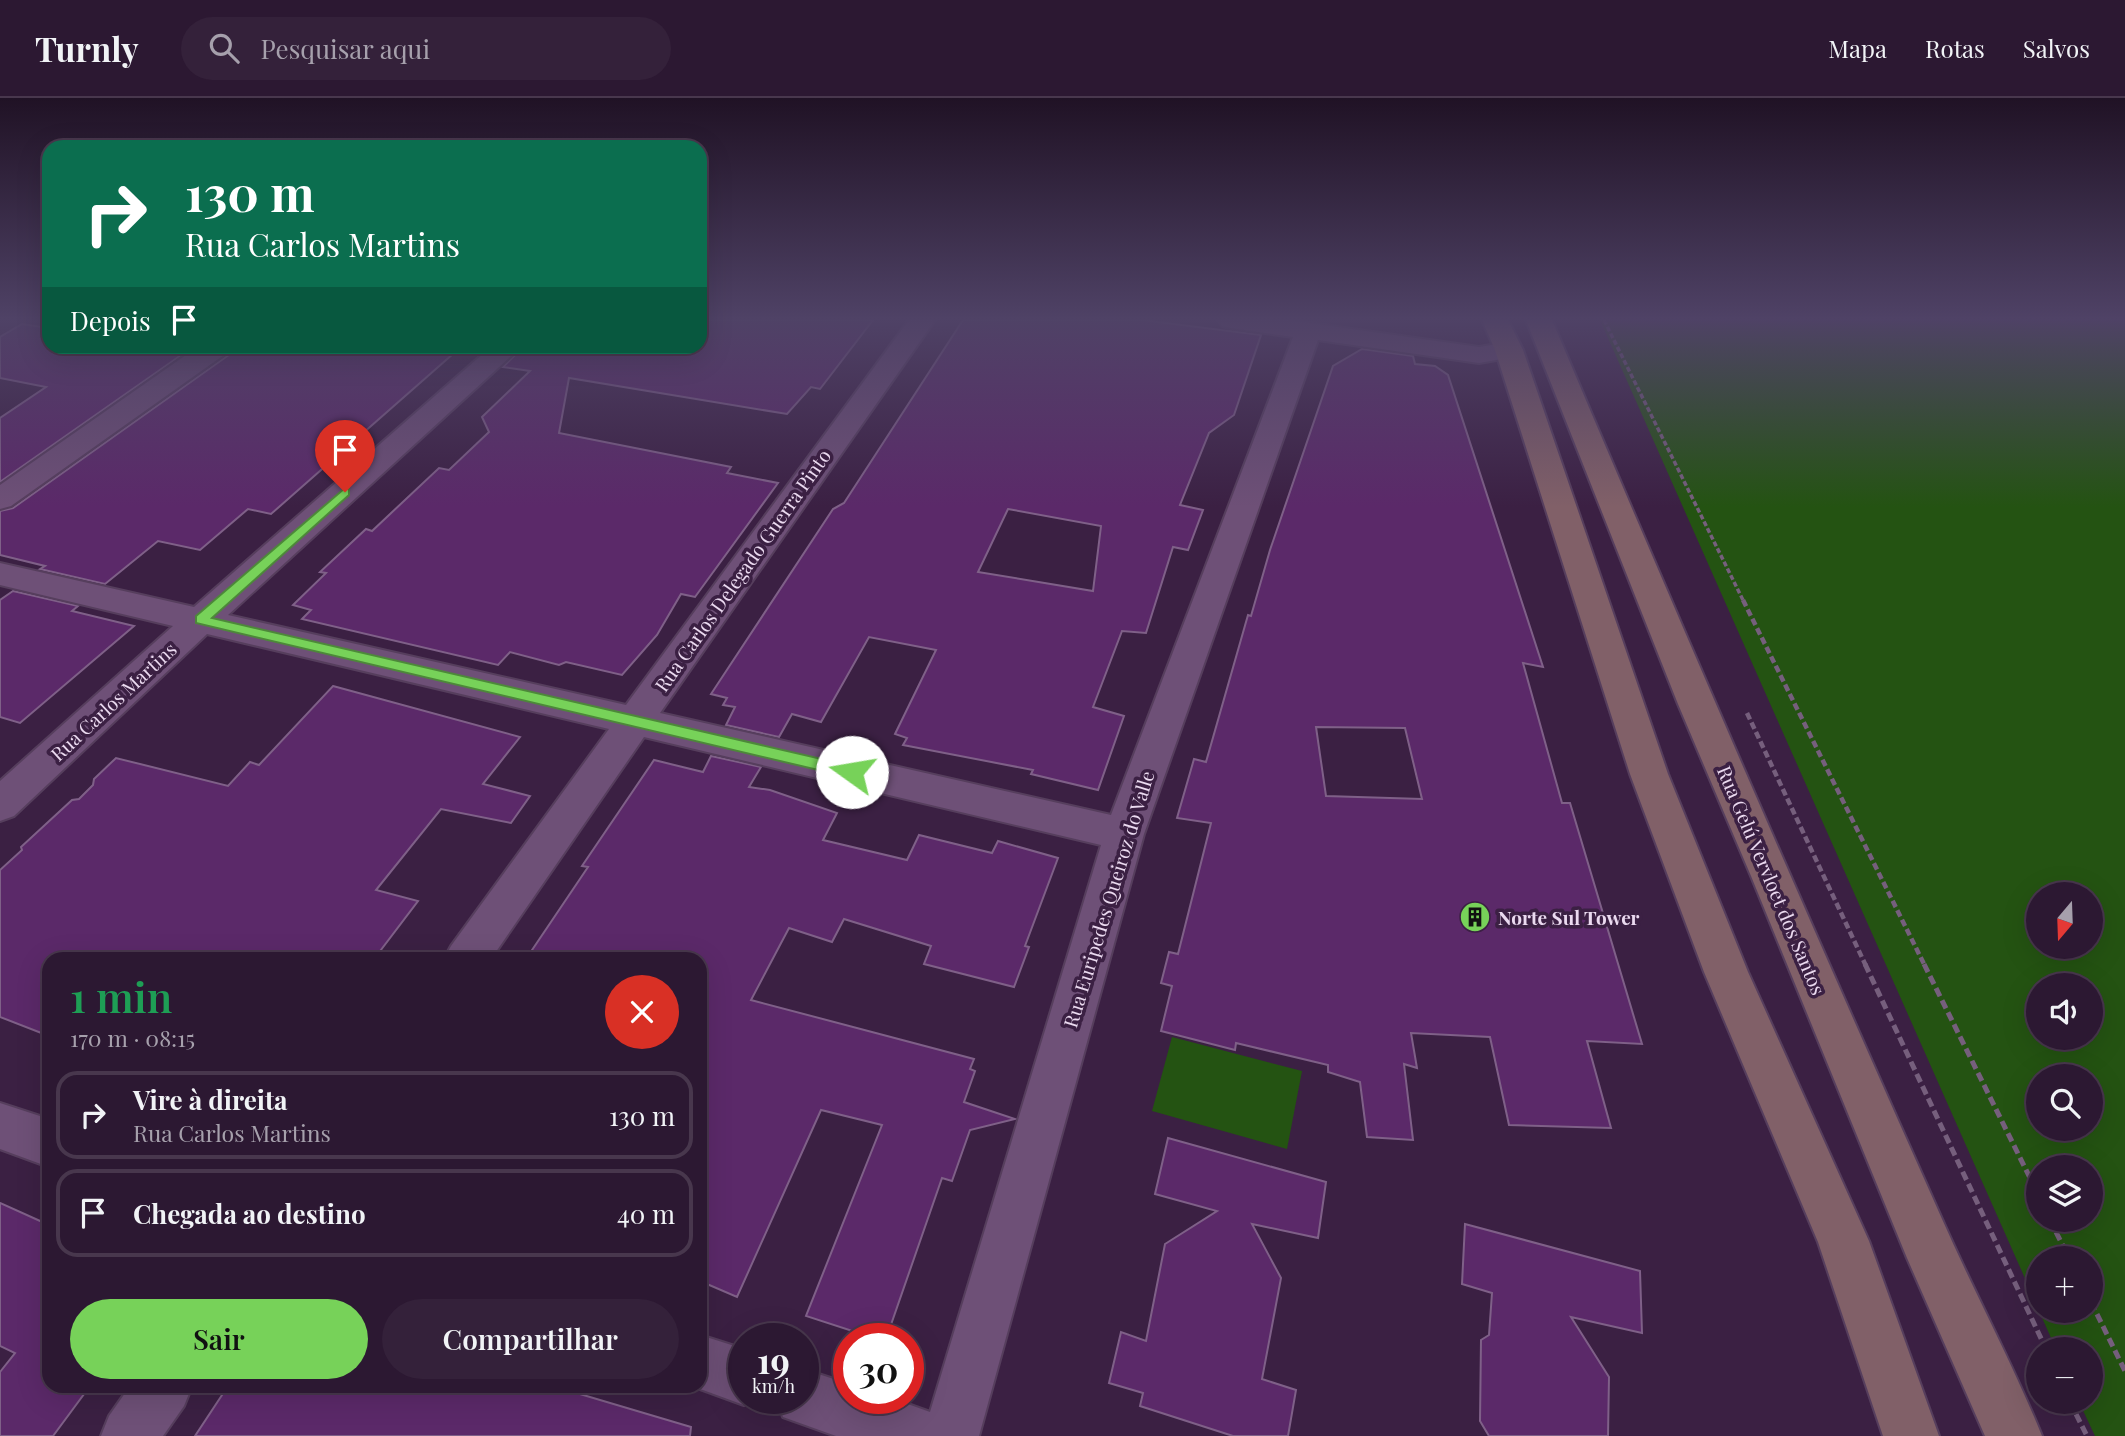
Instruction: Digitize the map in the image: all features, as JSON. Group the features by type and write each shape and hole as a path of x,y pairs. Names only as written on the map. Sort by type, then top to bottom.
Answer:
{"main road":[{"path":"1518,382 1611,652 1649,774 1726,972 1843,1241 1911,1436"},
{"name":"Rua Gelú Vervloet dos Santos","path":"1565,382 1696,704 1772,876 1924,1240 2014,1436"}],"street":[{"path":"0,499 166,382"},
{"name":"Rua Carlos Martins","path":"0,805 201,620 468,382"},
{"name":"Rua Carlos Delegado Guerra Pinto","path":"472,952 877,382"},
{"name":"Rua Euripedes Queiroz do Valle","path":"951,1436 1124,834 1289,382"},
{"path":"0,574 1124,834"},
{"path":"0,1126 42,1141"},
{"path":"707,1364 728,1372"},
{"path":"129,1436 159,1393"},
{"path":"819,1402 919,1436"}],"path":[{"path":"1635,382 2026,1170"},
{"path":"1746,712 2040,1337"},
{"path":"2101,1323 2125,1371"},
{"path":"2076,1414 2087,1436"}],"green space":[{"path":"1628,382 2125,382 2125,1436 2095,1436 2085,1414 2103,1414 2103,1337 2051,1337 2044,1323 2103,1323 2103,1246 2026,1246 2026,1281"},
{"path":"1172,1037 1302,1071 1287,1149 1152,1111"}],"building":[{"path":"23,382 142,382 0,482 0,418 46,387"},
{"path":"190,382 421,382 271,514 248,509 200,550 158,541 105,584 40,569 45,566 0,555 0,511 13,508"},
{"path":"518,382 568,382 559,433 731,467 727,473 778,483 695,597 681,594 657,635 622,675 566,662 559,665 510,652 498,665 302,619 311,610 293,605 326,573 320,572 366,529 372,531 439,468 449,470 489,432 482,417"},
{"path":"596,382 825,382 820,389 811,387 787,414"},
{"path":"922,382 1245,382 1234,415 1209,433 1180,505 1203,510 1188,550 1173,547 1146,633 1122,631 1093,707 1124,716 1098,790 1031,774 1033,770 903,745 907,738 895,734 936,650 869,637 821,722 792,714 779,737 726,725 735,707 723,705 727,698 711,694 833,509 844,503","holes":["1008,509 1101,526 1093,591 978,572"]},
{"path":"1327,382 1450,382 1543,667 1523,663 1562,803 1570,803 1642,1044 1587,1041 1611,1128 1509,1125 1490,1037 1411,1033 1417,1068 1404,1064 1413,1140 1367,1137 1360,1082 1328,1072 1328,1065 1236,1043 1235,1050 1161,1031 1172,986 1161,983 1169,952 1178,954 1211,823 1177,818 1194,759 1206,762 1248,615 1251,616 1270,550","holes":["1316,727 1405,728 1422,799 1326,796"]},
{"path":"13,591 78,606 72,611 134,626 20,723 0,717 0,600"},
{"path":"333,686 520,737 483,784 530,796 511,823 441,809 376,890 418,901 379,952 42,952 42,1033 0,1017 0,870 22,850 21,847 72,800 79,799 93,785 94,779 116,758 228,786 250,762 259,765"},
{"path":"711,756 761,767 749,787 770,790 837,813 823,840 907,860 919,835 992,853 998,841 1058,858 1025,946 1029,947 1014,987 924,964 931,946 844,919 832,942 789,928 751,1000 974,1059 970,1069 975,1071 964,1102 1015,1119 970,1130 952,1181 942,1178 892,1323 833,1325 806,1316 882,1125 821,1110 737,1297 707,1284 707,952 531,952 588,867 582,866 654,760 703,772"},
{"path":"1168,1138 1326,1182 1318,1238 1252,1224 1281,1278 1262,1379 1296,1390 1288,1436 1233,1436 1140,1406 1143,1393 1109,1383 1121,1332 1146,1341 1165,1244 1217,1211 1155,1194"},
{"path":"0,1203 42,1222 42,1393 85,1393 53,1436 0,1436 0,1372 15,1353 0,1346"},
{"path":"1465,1224 1640,1271 1642,1333 1571,1317 1609,1377 1608,1436 1489,1436 1480,1421 1481,1340 1489,1335 1492,1293 1462,1284"},
{"path":"223,1393 577,1393 691,1427 690,1436 195,1436"}],"place":[{"name":"Norte Sul Tower","path":"1475,917"}],"route":[{"path":"345,492 201,620 852,772"}]}
